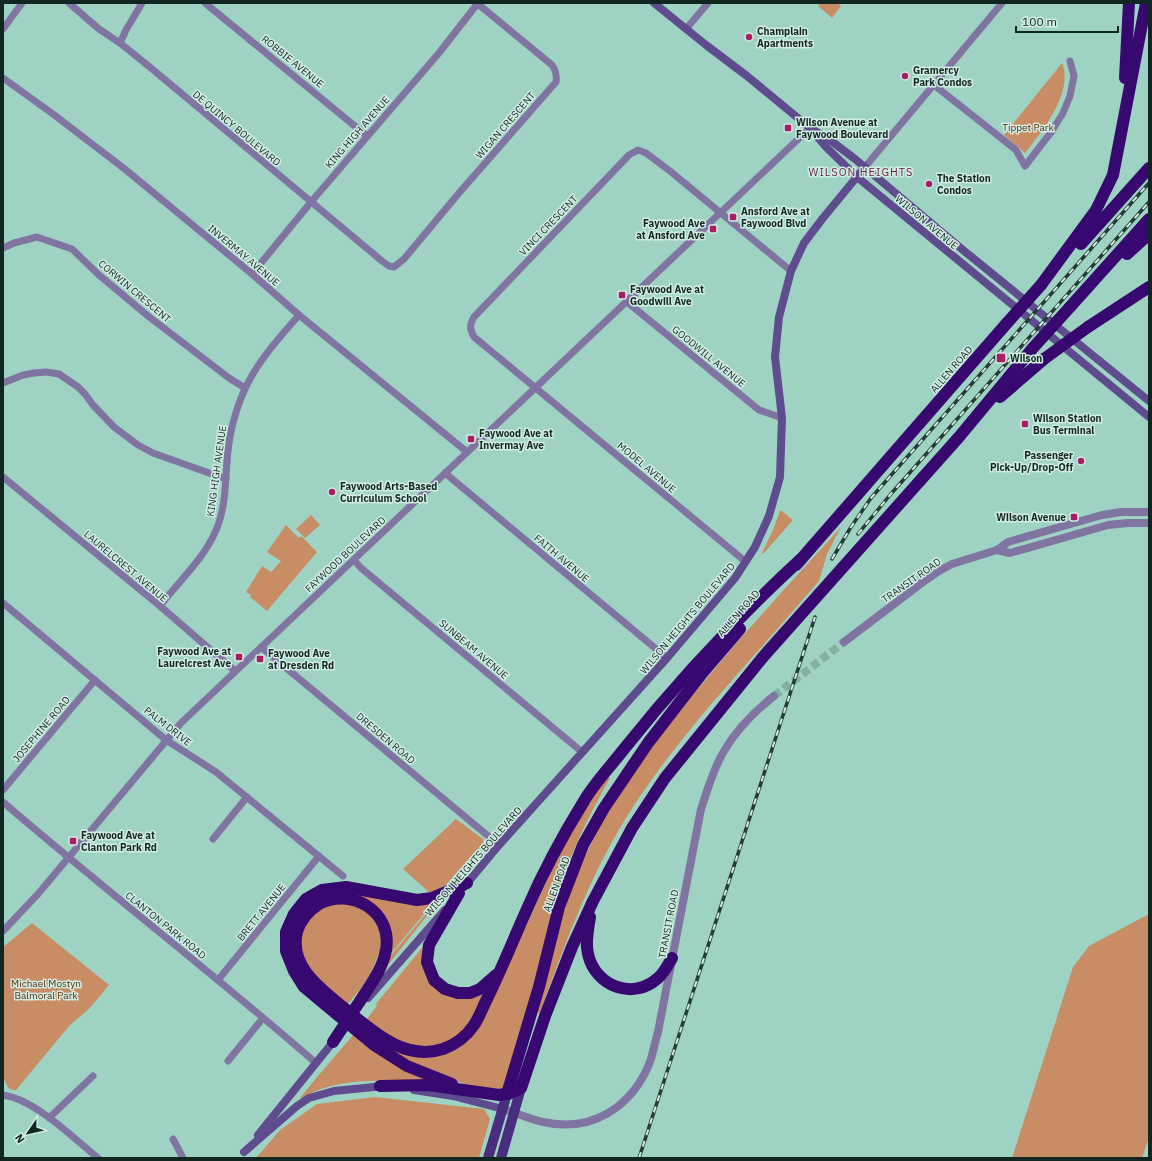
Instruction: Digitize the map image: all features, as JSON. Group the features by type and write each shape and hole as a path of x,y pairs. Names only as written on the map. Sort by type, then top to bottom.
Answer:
{"highway":[{"path":"1124,118 1129,3"},
{"path":"1041,285 1086,226 1102,199 1113,175 1146,3"},
{"name":"ALLEN ROAD","path":"507,1094 539,988 559,907 583,845 604,808 648,743 703,672 801,559 1041,285 1079,246 1149,168"},
{"path":"380,1086 428,1086 496,1094 507,1094 521,1088 545,1016 572,947 593,901 632,828 665,778 763,657 959,437 1032,349 1149,219"},
{"path":"1089,286 1149,234"},
{"path":"959,437 1008,389 1044,359 1114,309 1149,287"},
{"path":"333,1042 366,997 382,964 386,949 387,937 383,923 377,914 369,906 352,900 341,897 328,900 317,905 310,911 298,928 296,947 300,963 321,989 373,1031 393,1044 419,1052 434,1052 455,1045 465,1037 474,1024 500,972 528,905 585,798 643,724 769,588 801,559"},
{"path":"467,884 432,898 417,900 346,887 322,890 306,899 294,914 286,932 286,951 294,971 304,987 374,1045 407,1066 473,1091"},
{"path":"459,893 429,944 426,962 434,980 445,990 458,993 470,993 480,989 500,972"},
{"path":"593,901 588,930 587,950 597,974 607,983 622,989 639,989 645,987 658,978 672,958"}],"main road":[{"name":"WILSON AVENUE","path":"654,3 810,128 830,140 865,167 962,250 1149,401"},
{"name":"WILSON AVENUE","path":"810,128 826,147 857,177 1149,417"},
{"name":"WILSON HEIGHTS BOULEVARD","path":"366,997 467,884 499,845 667,658 736,578 746,562 755,547 769,516 780,477 782,418 776,357 779,317 791,271 804,243 865,167"},
{"path":"241,1155 333,1042"},
{"path":"241,1155 297,1106 310,1098 334,1091 380,1086 434,1092 503,1109"},
{"path":"500,1158 521,1088"},
{"name":"ALLEN ROAD","path":"488,1158 507,1094"}],"street":[{"path":"3,29 22,3"},
{"name":"DE QUINCY BOULEVARD","path":"68,3 99,29 120,43 382,261 389,266 394,267"},
{"path":"120,43 142,3"},
{"name":"ROBBIE AVENUE","path":"206,3 367,136"},
{"path":"686,29 708,3"},
{"path":"865,167 1002,3"},
{"name":"KING HIGH AVENUE","path":"252,274 310,202 439,53 478,4"},
{"name":"WIGAN CRESCENT","path":"394,267 404,259 459,193 556,82 556,71 552,65 478,4"},
{"path":"934,85 1016,150 1025,166 1063,114 1070,96 1074,76 1070,62"},
{"name":"INVERMAY AVENUE","path":"3,78 109,157 467,452"},
{"name":"FAYWOOD BOULEVARD","path":"3,931 21,913 181,723 810,128"},
{"name":"VINCI CRESCENT","path":"536,388 474,337 470,330 470,324 479,312 629,155 638,150 646,153 720,214"},
{"path":"720,214 791,271"},
{"name":"CORWIN CRESCENT","path":"3,248 14,243 37,237 72,249 99,275 148,316 223,374 245,388"},
{"name":"GOODWILL AVENUE","path":"627,302 759,410 782,418"},
{"name":"KING HIGH AVENUE","path":"160,606 212,540 223,508 231,433 235,416 245,388 261,360 299,315"},
{"path":"3,383 23,375 34,373 46,372 60,374 86,394 92,405 114,427 138,445 153,453 226,479"},
{"name":"MODEL AVENUE","path":"536,388 746,562"},
{"name":"FAITH AVENUE","path":"445,473 667,658"},
{"name":"LAURELCREST AVENUE","path":"3,477 160,606 235,671"},
{"name":"TRANSIT ROAD","path":"844,642 923,582 952,564 997,550 1008,542 1096,516 1121,512 1149,512"},
{"name":"TRANSIT ROAD","path":"997,550 1010,553 1113,524 1149,523"},
{"name":"SUNBEAM AVENUE","path":"354,560 367,573 582,752"},
{"name":"PALM DRIVE","path":"3,603 166,740 216,772 343,876"},
{"name":"DRESDEN ROAD","path":"261,647 499,845"},
{"name":"JOSEPHINE ROAD","path":"3,790 95,680"},
{"name":"TRANSIT ROAD","path":"503,1109 514,1113 525,1112 546,1117 559,1124 578,1123 601,1117 614,1109 626,1100 637,1086 650,1061 658,1032 701,809 713,775 724,751 758,709 774,696"},
{"path":"213,839 247,797"},
{"name":"CLANTON PARK ROAD","path":"3,802 68,858 218,980 316,1063"},
{"name":"BRETT AVENUE","path":"218,980 319,856"},
{"path":"228,1061 263,1018"},
{"path":"49,1118 93,1076"},
{"path":"3,1096 20,1100 30,1105 49,1118 98,1158"},
{"path":"173,1139 183,1158"}],"green space":[{"path":"820,3 837,3 841,6 832,18 818,6"},
{"name":"Tippet Park","path":"1062,63 1065,74 1064,86 1060,99 1040,134 1025,153 1004,135"},
{"path":"780,511 793,520 763,554 762,553"},
{"path":"311,515 320,525 305,538 296,529"},
{"path":"286,525 299,538 301,536 317,552 267,611 246,592 262,566 271,572 281,561 267,552"},
{"path":"841,527 827,554 819,581 688,732 656,774 626,818 600,864 578,913 540,1013 536,1012 560,924 575,880 594,838 620,793 650,750 691,697 754,623"},
{"path":"606,777 610,778 578,840 559,888 532,996 503,1089 471,1086 412,1066 389,1047 442,1055 493,999 559,854 571,832"},
{"path":"456,819 483,839 483,843 446,885 430,893 403,869"},
{"path":"359,893 433,903 389,956 390,941 359,898"},
{"path":"442,897 384,970 387,960 435,903"},
{"path":"335,903 352,904 371,915 382,936 380,955 378,955 373,969 366,982 347,1005 314,974 304,958 300,944 302,931 307,922 317,911"},
{"path":"1149,914 1149,1137 1142,1158 1012,1158 1073,967 1089,946"},
{"name":"Michael Mostyn Balmoral Park","path":"32,923 109,985 89,1009 70,1025 16,1090 13,1090 8,1087 3,1078 3,947"},
{"path":"426,943 423,961 455,998 478,996 486,993 467,1027 450,1042 428,1048 401,1044 366,1020 377,1006 376,1004"},
{"path":"354,1034 428,1082 380,1080 346,1083 330,1086 301,1099 300,1098 312,1083"},
{"path":"375,1097 484,1109 490,1119 479,1158 256,1158 280,1130 317,1104"}],"tunnel":[{"path":"774,696 844,642"}],"railway":[{"path":"832,559 851,527 871,498 1149,183"},
{"path":"858,534 890,495 1149,202"},
{"path":"639,1158 815,617"}],"place":[{"name":"Champlain Apartments","path":"749,37"},
{"name":"Gramercy Park Condos","path":"905,76"},
{"name":"Wilson Avenue at Faywood Boulevard","path":"788,128"},
{"name":"The Station Condos","path":"929,184"},
{"name":"Ansford Ave at Faywood Blvd","path":"733,217"},
{"name":"Faywood Ave at Ansford Ave","path":"713,229"},
{"name":"Faywood Ave at Goodwill Ave","path":"622,295"},
{"name":"Wilson","path":"1001,358"},
{"name":"Wilson Station Bus Terminal","path":"1025,424"},
{"name":"Faywood Ave at Invermay Ave","path":"471,439"},
{"name":"Passenger Pick-Up/Drop-Off","path":"1081,461"},
{"name":"Faywood Arts-Based Curriculum School","path":"332,492"},
{"name":"Wilson Avenue","path":"1074,517"},
{"name":"Faywood Ave at Laurelcrest Ave","path":"239,657"},
{"name":"Faywood Ave at Dresden Rd","path":"260,659"},
{"name":"Faywood Ave at Clanton Park Rd","path":"73,841"}],"district":[{"name":"WILSON HEIGHTS","path":"861,172"}]}
